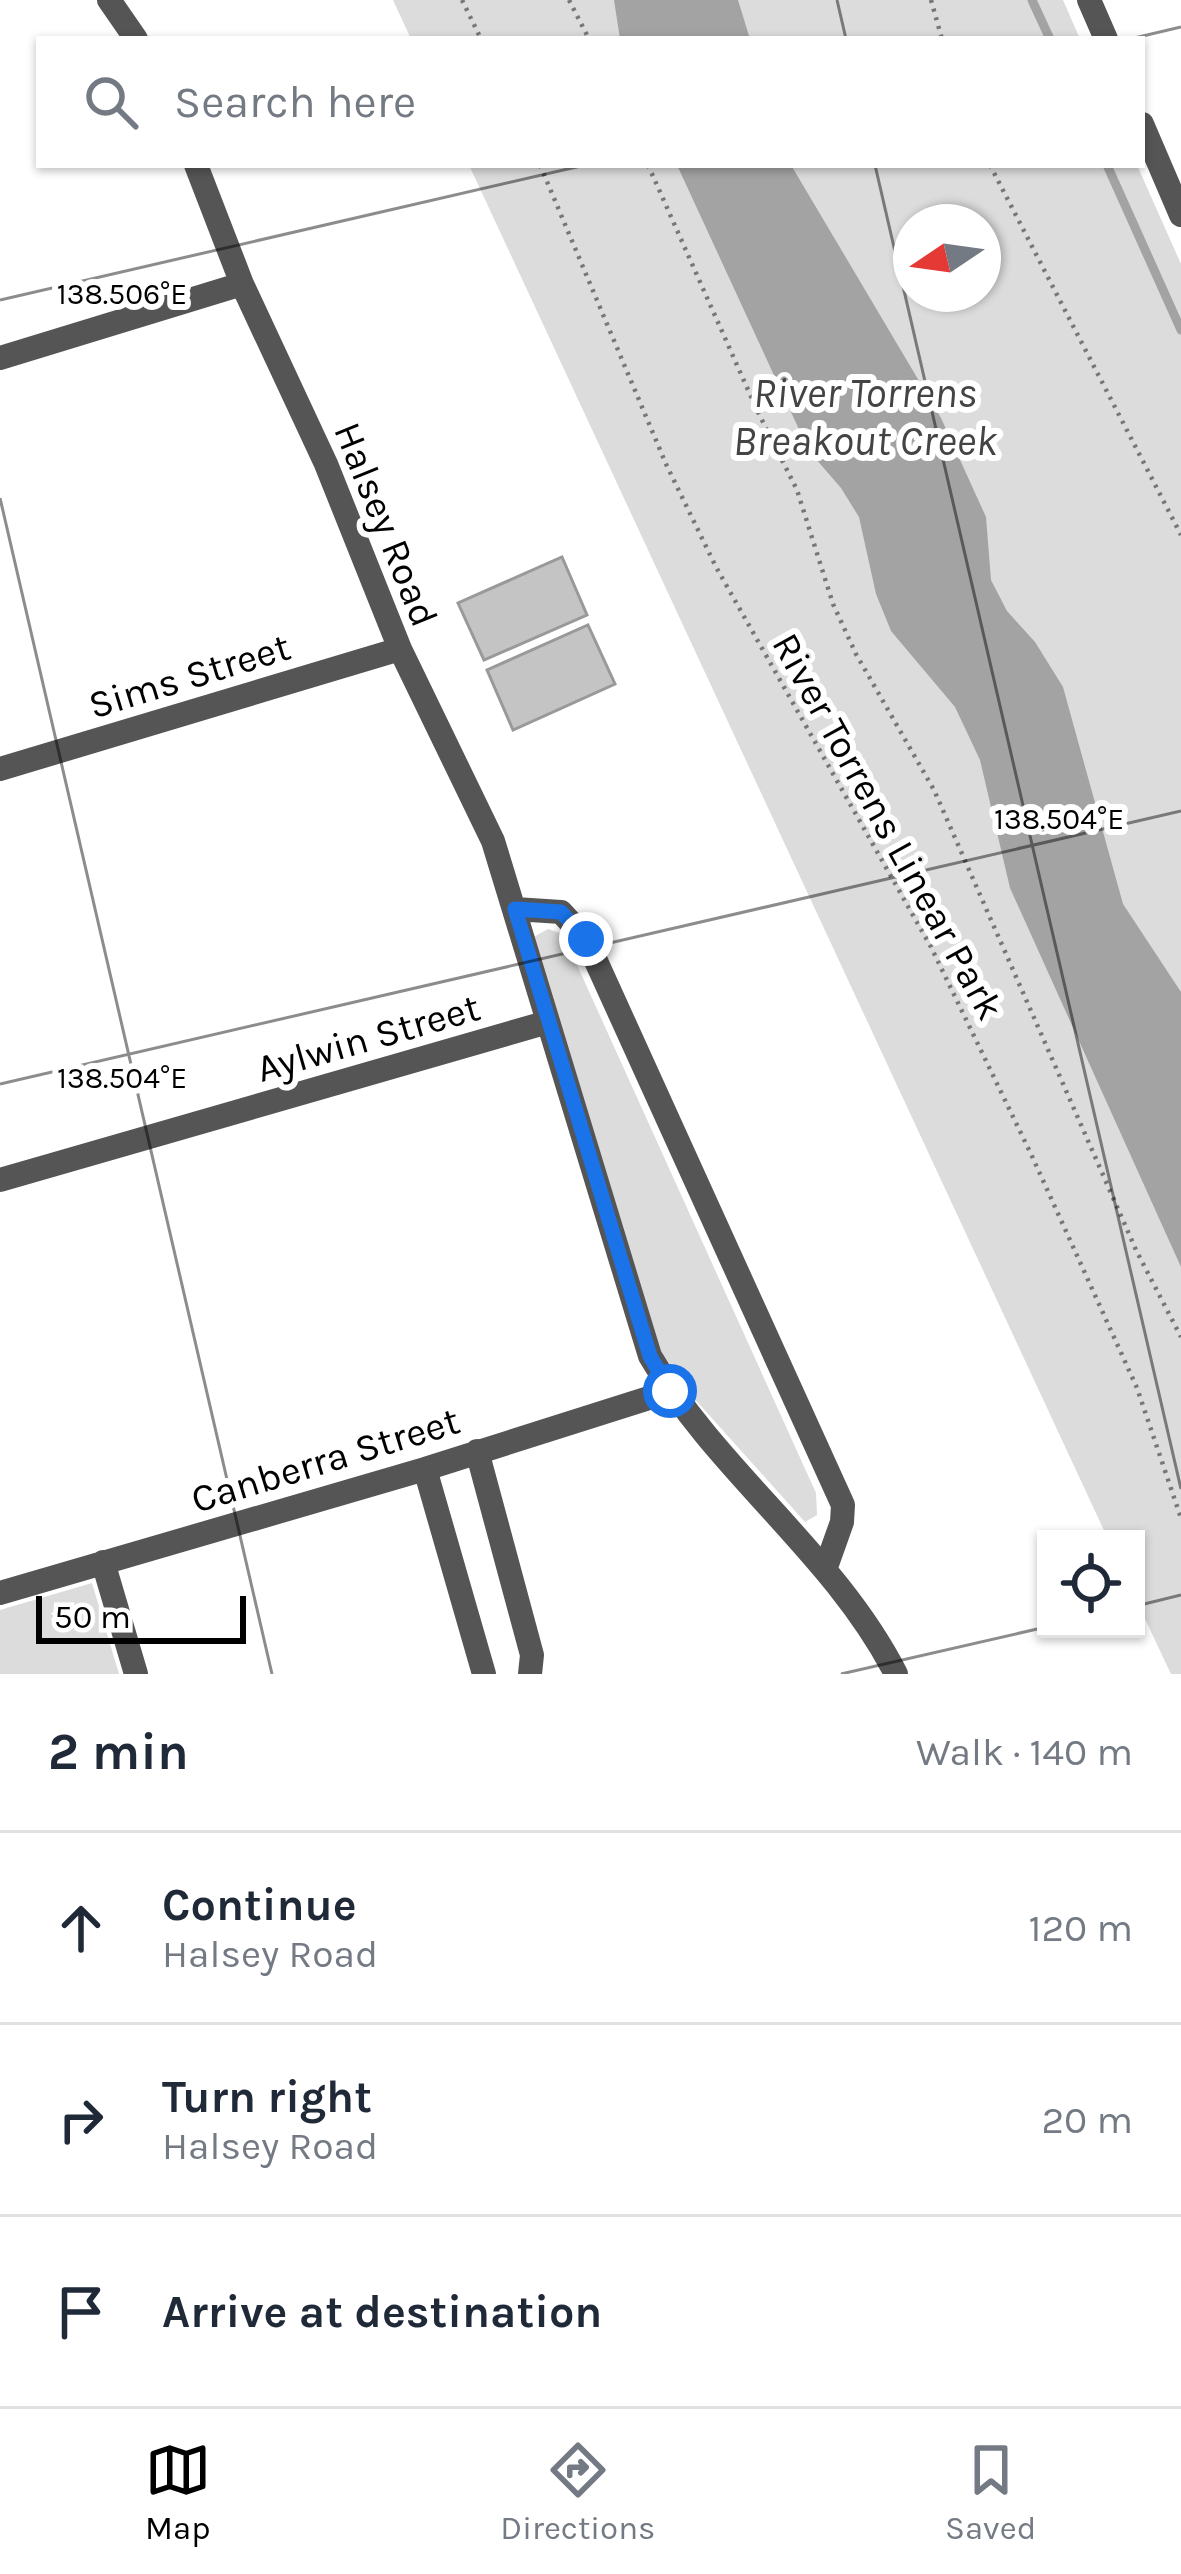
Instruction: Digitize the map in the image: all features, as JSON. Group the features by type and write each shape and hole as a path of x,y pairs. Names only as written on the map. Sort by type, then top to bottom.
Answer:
{"street":[{"path":"109,0 134,36"},
{"path":"1089,0 1105,36"},
{"path":"1145,131 1181,215"},
{"name":"Halsey Road","path":"197,168 242,284 326,464 400,649 494,841 650,1356 670,1391 826,1567 884,1649 896,1674"},
{"path":"0,358 242,284"},
{"name":"Sims Street","path":"0,769 400,649"},
{"path":"515,909 561,912 586,939 843,1505 826,1567"},
{"name":"Aylwin Street","path":"0,1180 548,1022"},
{"name":"Canberra Street","path":"0,1593 425,1469 670,1391"},
{"path":"477,1450 532,1655 530,1674"},
{"path":"425,1469 484,1674"},
{"path":"103,1562 136,1674"}],"path":[{"path":"462,0 478,36"},
{"path":"568,0 587,36"},
{"path":"931,0 941,36"},
{"name":"River Torrens Linear Park","path":"541,168 666,464 716,567 931,947 1031,1154 1137,1388 1181,1518"},
{"path":"649,168 796,490 833,604 856,654 934,790 1136,1250 1181,1337"},
{"path":"992,168 1181,535"}],"shaded area":[{"path":"393,0 1063,0 1079,36 410,36"},
{"path":"470,168 1138,168 1181,264 1181,1674 1171,1674 1145,1619 1145,1530 1104,1530"},
{"path":"548,929 560,933 568,945 816,1493 817,1515 805,1522 674,1376 660,1353 532,938"},
{"path":"92,1583 119,1674 0,1674 0,1610"}],"water":[{"path":"614,0 738,0 749,36 620,36"},
{"name":"River Torrens Breakout Creek","path":"678,168 793,168 941,418 986,517 991,580 1007,611 1035,642 1063,687 1123,904 1181,992 1181,1267 1010,888 980,760 955,707 891,631 876,594 859,517 809,451"}],"building":[{"path":"562,557 587,615 484,660 458,603"},
{"path":"588,625 615,684 513,730 487,670"}],"waterway":[{"path":"1032,0 1049,36"},
{"path":"1108,168 1181,330"}],"route":[{"path":"586,939 561,912 515,909 650,1356 670,1391"}]}
